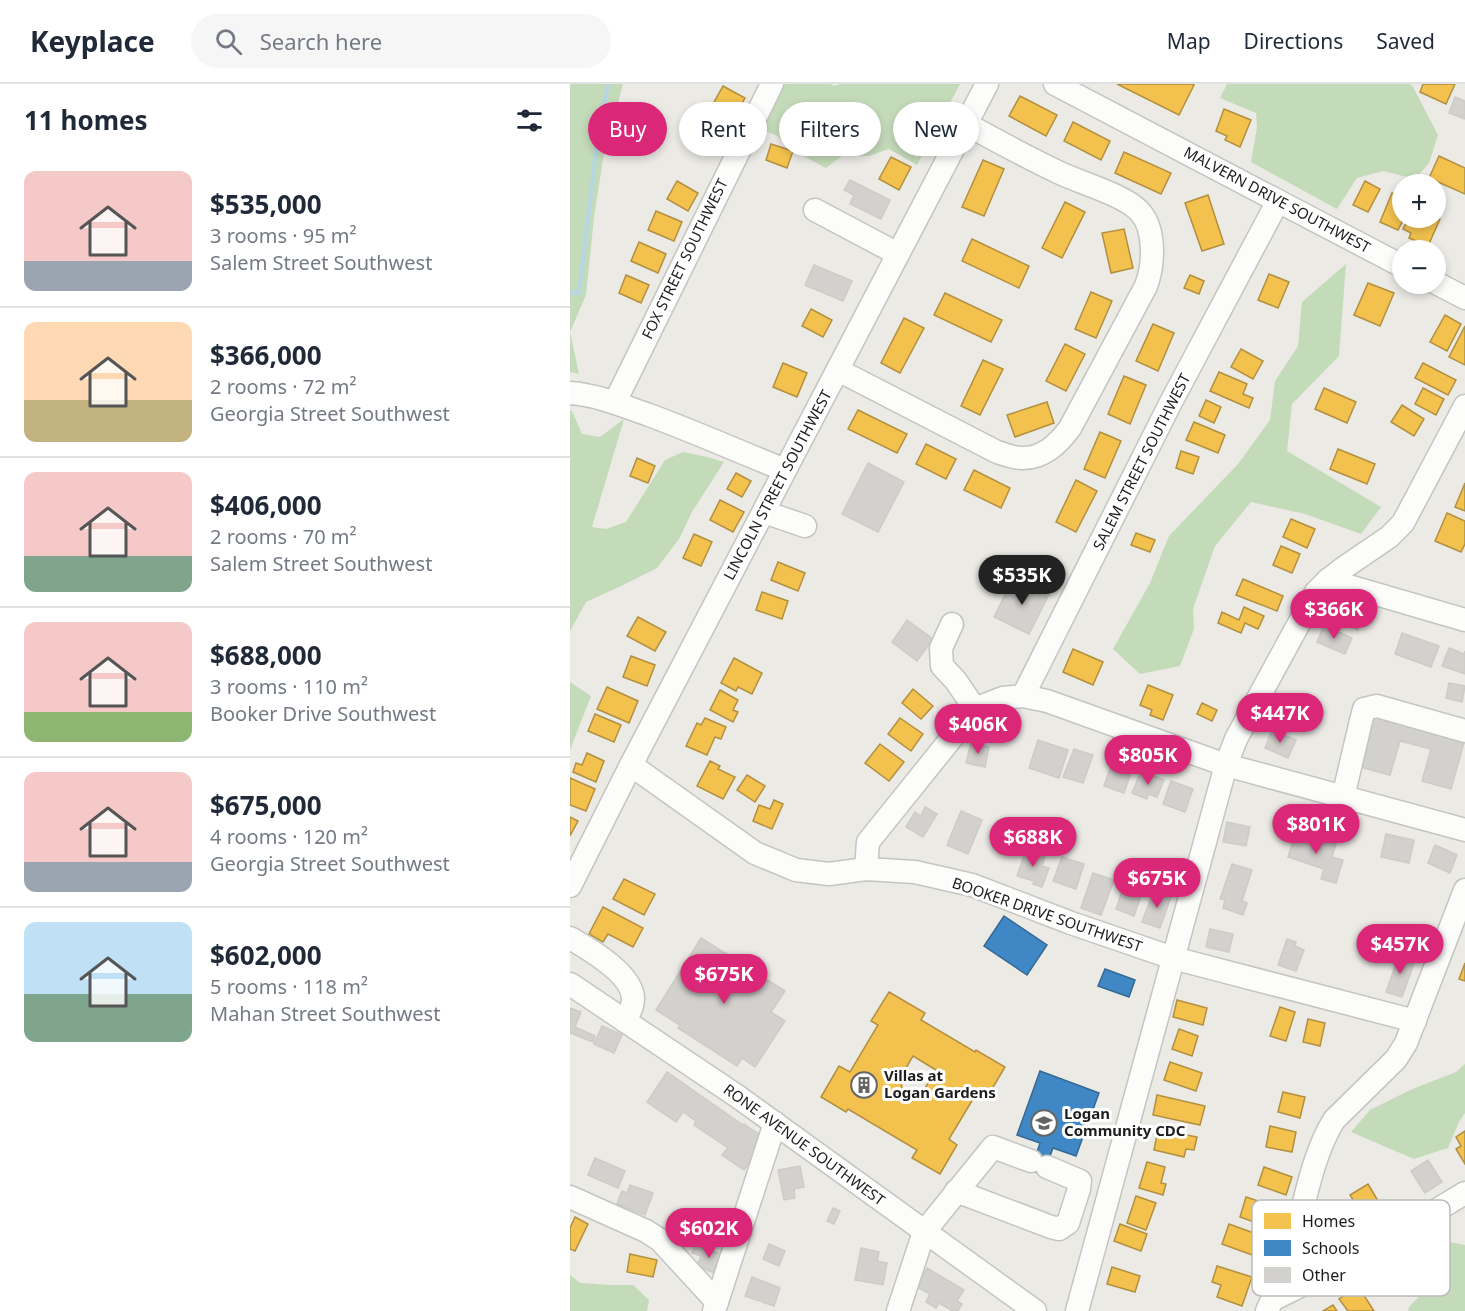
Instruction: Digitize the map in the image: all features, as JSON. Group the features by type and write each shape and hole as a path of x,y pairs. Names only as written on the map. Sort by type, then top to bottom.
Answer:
{"street":[{"name":"FOX STREET SOUTHWEST","path":"615,402 772,84"},
{"name":"LINCOLN STREET SOUTHWEST","path":"978,102 987,84"},
{"name":"MALVERN DRIVE SOUTHWEST","path":"1055,84 1392,261"},
{"path":"838,370 997,453 1020,458 1033,457 1049,451 1070,428 1146,285 1152,261 1147,223 1140,211 1127,201 1060,173 979,131"},
{"name":"LINCOLN STREET SOUTHWEST","path":"570,886 949,156"},
{"name":"SALEM STREET SOUTHWEST","path":"1023,696 1170,404 1278,201"},
{"path":"815,210 898,254"},
{"path":"1446,288 1465,298"},
{"path":"570,393 587,394 615,402 786,470"},
{"path":"1077,1311 1226,765 1236,740 1316,592 1328,579 1389,537 1403,523 1465,406"},
{"path":"764,512 805,526"},
{"path":"1328,579 1465,620"},
{"path":"952,624 941,648 942,666 956,681 975,709"},
{"path":"866,869 868,842 975,709 1003,698 1023,696 1047,701 1226,765 1464,827"},
{"path":"1343,797 1364,709 1377,706 1465,730"},
{"name":"BOOKER DRIVE SOUTHWEST","path":"631,765 756,853 796,870 829,874 866,869 915,872 972,885 1071,923 1173,958 1415,1021"},
{"path":"1305,1200 1327,1132 1334,1120 1396,1059 1406,1043 1465,890"},
{"path":"570,938 621,974 629,986 633,997 632,1008 625,1021"},
{"name":"RONE AVENUE SOUTHWEST","path":"570,984 737,1096 1035,1311"},
{"path":"716,1306 775,1123"},
{"path":"898,1311 924,1232 956,1191 993,1147 1080,1181 1068,1223 1059,1229 956,1191"},
{"path":"1450,1202 1465,1193"},
{"path":"570,1197 660,1240 716,1306"},
{"path":"1269,1305 1286,1296"}],"green space":[{"path":"570,84 623,84 618,102 588,102 588,156 604,156 594,217 586,295 570,332"},
{"path":"782,84 831,84 834,86 840,84 960,84 950,102 893,102 893,151 889,149 881,152 881,102 779,102 779,138 767,132 767,113"},
{"path":"1227,84 1410,84 1438,135 1429,163 1419,174 1395,174 1383,171 1357,178 1337,209 1251,162 1257,127 1256,113 1220,98"},
{"path":"804,156 842,156 826,168"},
{"path":"901,156 922,156 917,165"},
{"path":"1346,264 1339,356 1292,404 1287,451 1381,507 1361,534 1305,514 1251,502 1215,546 1193,609 1194,629 1180,666 1140,674 1113,649 1150,583 1169,536 1238,464 1270,420 1275,381 1298,346 1302,302"},
{"path":"570,332 579,374 570,372"},
{"path":"570,411 582,434 600,437 624,419 592,527 606,529 626,522 665,460 683,452 724,462 692,512 679,539 657,568 586,602 570,631"},
{"path":"570,682 591,696 570,750"},
{"path":"1465,1064 1465,1113 1448,1148 1414,1159 1351,1132 1370,1110 1410,1090 1456,1072"},
{"path":"1450,1242 1465,1245 1465,1311 1408,1311 1420,1296 1450,1296"},
{"path":"570,1275 580,1283 633,1285 649,1300 647,1311 570,1311"}],"building: Homes":[{"path":"1117,84 1191,84 1194,85 1179,115"},
{"path":"1423,84 1455,84 1446,104 1420,92"},
{"path":"723,86 745,98 743,102 714,102"},
{"path":"1020,96 1057,115 1046,136 1009,116"},
{"path":"1224,109 1251,120 1240,147 1225,140 1227,136 1216,131"},
{"path":"1073,122 1110,141 1101,160 1064,141"},
{"path":"771,144 779,147 779,156 791,156 787,168 766,160"},
{"path":"1124,152 1171,173 1161,194 1115,173"},
{"path":"1439,156 1465,168 1465,194 1446,186 1446,174 1431,174"},
{"path":"891,157 911,167 899,190 879,179"},
{"path":"983,160 1004,169 984,216 962,207"},
{"path":"677,181 698,193 688,211 667,199"},
{"path":"1365,181 1380,189 1368,212 1353,205"},
{"path":"1392,193 1392,227 1380,222"},
{"path":"1208,195 1224,244 1202,251 1185,203"},
{"path":"1065,202 1085,212 1062,258 1042,248"},
{"path":"656,211 682,222 674,241 648,230"},
{"path":"1436,228 1431,240 1414,240 1409,238 1411,233 1403,229"},
{"path":"1124,229 1133,268 1111,273 1102,233"},
{"path":"972,239 1029,266 1019,288 962,261"},
{"path":"639,242 666,254 658,273 631,261"},
{"path":"1269,274 1289,282 1278,308 1258,300"},
{"path":"626,275 649,285 641,303 619,293"},
{"path":"1190,275 1204,281 1199,294 1184,288"},
{"path":"1368,283 1394,294 1380,326 1354,315"},
{"path":"1091,292 1112,301 1096,338 1075,329"},
{"path":"945,293 1002,320 991,342 934,315"},
{"path":"811,309 832,320 823,337 802,326"},
{"path":"1445,315 1461,324 1447,351 1430,342"},
{"path":"904,318 924,328 900,373 881,363"},
{"path":"1153,324 1174,333 1158,371 1136,361"},
{"path":"1465,326 1465,365 1449,357"},
{"path":"1065,344 1085,354 1066,391 1046,381"},
{"path":"1241,349 1263,361 1253,379 1231,367"},
{"path":"983,360 1003,369 980,415 961,406"},
{"path":"783,363 807,373 797,397 773,387"},
{"path":"1423,363 1456,380 1448,395 1415,378"},
{"path":"1219,372 1247,384 1243,394 1253,398 1249,408 1210,391"},
{"path":"1124,376 1146,385 1130,424 1108,414"},
{"path":"1324,388 1356,402 1347,423 1315,409"},
{"path":"1423,388 1444,399 1436,415 1415,404"},
{"path":"1206,400 1221,407 1214,423 1199,416"},
{"path":"1047,402 1054,423 1015,437 1007,415"},
{"path":"1402,405 1424,419 1414,436 1391,422"},
{"path":"858,410 907,434 897,453 848,429"},
{"path":"1194,422 1225,435 1218,453 1186,440"},
{"path":"1100,432 1121,441 1105,478 1084,469"},
{"path":"926,444 956,459 946,479 916,464"},
{"path":"1338,449 1375,464 1367,484 1330,469"},
{"path":"1181,451 1199,457 1193,474 1176,468"},
{"path":"637,458 655,466 648,483 630,476"},
{"path":"974,470 1010,488 1001,508 964,490"},
{"path":"736,473 751,481 742,497 727,489"},
{"path":"1076,480 1097,491 1076,532 1056,522"},
{"path":"1465,483 1465,511 1455,507"},
{"path":"720,500 744,512 733,532 710,520"},
{"path":"1447,513 1465,521 1465,544 1461,552 1435,541"},
{"path":"1291,519 1315,529 1307,548 1283,537"},
{"path":"1136,533 1155,540 1150,552 1131,545"},
{"path":"694,534 712,542 701,566 683,558"},
{"path":"1281,546 1300,554 1292,573 1273,565"},
{"path":"778,562 805,573 798,591 771,580"},
{"path":"1243,579 1283,596 1277,611 1236,595"},
{"path":"762,592 788,601 782,619 756,610"},
{"path":"1244,607 1264,616 1258,629 1245,623 1241,633 1218,623 1222,612 1239,620"},
{"path":"638,617 666,632 655,651 627,636"},
{"path":"1073,649 1103,662 1093,685 1063,672"},
{"path":"631,656 655,665 647,686 623,677"},
{"path":"734,658 762,673 752,694 738,687 736,691 721,683"},
{"path":"1148,685 1173,695 1163,720 1150,715 1152,710 1140,705"},
{"path":"607,687 638,701 629,723 597,709"},
{"path":"913,689 933,706 921,719 902,703"},
{"path":"720,690 738,700 733,710 738,712 733,722 710,710"},
{"path":"1202,703 1217,710 1212,721 1197,714"},
{"path":"595,714 621,725 614,742 588,731"},
{"path":"705,718 726,727 721,739 715,737 707,755 686,746 697,723 701,725"},
{"path":"900,718 923,734 911,751 888,734"},
{"path":"880,744 904,762 889,781 865,763"},
{"path":"587,753 604,761 596,782 573,772 576,763 582,765"},
{"path":"710,761 720,766 718,769 735,777 723,799 697,786"},
{"path":"747,775 765,786 755,802 737,790"},
{"path":"570,778 595,789 586,811 570,805"},
{"path":"774,800 783,804 772,829 753,821 759,805 770,809"},
{"path":"570,817 578,821 570,836"},
{"path":"624,879 655,894 644,915 613,899"},
{"path":"603,907 643,928 633,947 608,934 603,942 589,934"},
{"path":"1465,963 1465,981 1459,979"},
{"name":"Villas at Logan Gardens","path":"889,992 925,1013 921,1020 1005,1067 986,1099 976,1094 949,1139 957,1145 940,1174 912,1158 917,1150 848,1109 846,1112 821,1097 839,1066 850,1072 878,1025 871,1021","holes":["913,1056 936,1070 922,1093 909,1096 903,1092 900,1078"]},
{"path":"1177,1000 1207,1008 1203,1025 1173,1017"},
{"path":"1280,1007 1295,1012 1286,1041 1270,1036"},
{"path":"1308,1019 1325,1023 1320,1046 1303,1042"},
{"path":"1179,1029 1198,1036 1192,1056 1172,1049"},
{"path":"1170,1062 1202,1073 1196,1091 1164,1080"},
{"path":"1283,1092 1305,1097 1300,1118 1278,1112"},
{"path":"1157,1095 1205,1106 1200,1125 1153,1115"},
{"path":"1270,1126 1296,1132 1292,1152 1266,1147"},
{"path":"1158,1129 1197,1137 1194,1150 1186,1149 1184,1157 1154,1150"},
{"path":"1465,1131 1465,1164 1456,1149 1461,1146 1456,1137"},
{"path":"1147,1162 1165,1167 1161,1183 1166,1184 1163,1195 1139,1188"},
{"path":"1264,1167 1292,1177 1286,1195 1258,1185"},
{"path":"1368,1184 1377,1200 1353,1200 1350,1195"},
{"path":"1136,1196 1156,1203 1146,1230 1127,1223"},
{"path":"1246,1197 1255,1200 1252,1200 1252,1221 1240,1217"},
{"path":"575,1217 588,1224 575,1251 570,1249 570,1228"},
{"path":"1120,1224 1147,1234 1141,1251 1114,1241"},
{"path":"1229,1224 1252,1232 1252,1255 1222,1244"},
{"path":"630,1254 657,1260 653,1277 627,1272"},
{"path":"1217,1266 1252,1277 1242,1306 1217,1297 1221,1285 1212,1282"},
{"path":"1112,1267 1140,1276 1135,1292 1107,1284"},
{"path":"1343,1296 1364,1296 1374,1311 1348,1311 1339,1299"},
{"path":"1333,1305 1337,1311 1323,1311"}],"building: Schools":[{"path":"1004,916 1047,945 1027,975 984,946"},
{"path":"1105,969 1135,980 1129,997 1098,986"},
{"path":"1040,1071 1099,1093 1076,1156 1053,1148 1043,1175 1031,1170 1040,1143 1017,1135"}],"building: Other":[{"path":"1455,97 1465,101 1465,119 1449,113"},
{"path":"850,180 890,200 881,219 850,204 854,195 844,190"},
{"path":"814,265 852,281 843,301 805,285"},
{"path":"868,463 904,482 878,532 842,514"},
{"path":"1014,577 1049,594 1029,634 994,617"},
{"path":"1334,600 1365,612 1358,630 1327,618"},
{"path":"907,620 933,639 917,661 892,642"},
{"path":"1324,625 1352,638 1345,654 1317,642"},
{"path":"1402,633 1439,646 1431,667 1395,654"},
{"path":"1449,648 1464,654 1465,651 1465,674 1442,666"},
{"path":"1449,683 1465,686 1462,702 1446,698"},
{"path":"1287,698 1309,707 1301,725 1279,716"},
{"path":"1371,713 1465,739 1451,789 1422,781 1431,749 1400,741 1390,775 1356,766"},
{"path":"1272,730 1296,740 1288,758 1265,748"},
{"path":"1038,740 1068,750 1059,778 1029,768"},
{"path":"971,743 989,747 985,767 966,763"},
{"path":"1074,749 1093,755 1083,783 1063,777"},
{"path":"1112,763 1132,770 1124,793 1104,786"},
{"path":"1141,771 1164,780 1157,797 1148,794 1147,799 1132,793"},
{"path":"1171,781 1193,789 1185,812 1163,804"},
{"path":"925,807 937,814 923,837 906,827 915,812 921,816"},
{"path":"961,811 982,820 968,854 947,845"},
{"path":"1227,822 1250,827 1246,846 1223,842"},
{"path":"1296,831 1336,844 1332,857 1343,860 1336,883 1321,879 1324,869 1288,857"},
{"path":"1386,834 1414,840 1409,863 1381,857"},
{"path":"1435,845 1457,855 1450,873 1428,863"},
{"path":"1026,850 1045,857 1042,866 1049,868 1042,887 1033,884 1034,881 1017,876"},
{"path":"1062,857 1084,864 1076,889 1053,881"},
{"path":"1232,864 1252,870 1242,901 1247,903 1243,915 1223,908 1225,900 1220,899"},
{"path":"1093,873 1114,880 1101,915 1081,908"},
{"path":"1127,877 1145,884 1134,916 1116,909"},
{"path":"1154,890 1171,897 1160,928 1142,922"},
{"path":"1210,929 1233,934 1229,952 1206,947"},
{"path":"701,938 785,991 771,1012 785,1021 755,1067 742,1058 737,1066 678,1028 680,1025 656,1010"},
{"path":"1287,939 1296,942 1295,946 1304,950 1296,971 1278,965"},
{"path":"1401,950 1409,953 1407,961 1414,963 1402,997 1386,992"},
{"path":"570,1008 581,1012 575,1027 595,1036 593,1042 570,1033"},
{"path":"602,1026 622,1035 614,1053 594,1044"},
{"path":"667,1072 766,1139 744,1170 722,1155 728,1148 694,1125 696,1121 683,1112 676,1122 647,1102"},
{"path":"595,1158 625,1171 618,1188 588,1175"},
{"path":"1428,1160 1442,1182 1425,1193 1411,1171"},
{"path":"800,1166 804,1187 794,1189 795,1198 784,1200 778,1170"},
{"path":"630,1185 653,1193 645,1215 617,1204 622,1191 627,1193"},
{"path":"833,1208 840,1211 834,1224 827,1221"},
{"path":"769,1244 785,1251 779,1266 763,1259"},
{"path":"695,1245 724,1255 717,1274 697,1266 701,1256 692,1253"},
{"path":"861,1248 879,1252 877,1261 887,1263 883,1285 855,1280"},
{"path":"927,1268 964,1290 957,1301 962,1304 958,1311 953,1311 939,1303 936,1308 926,1302 930,1294 917,1287"},
{"path":"752,1277 780,1288 774,1306 745,1296"}],"waterway":[{"path":"570,293 579,293 599,127 608,84"}],"place":[{"name":"Villas at Logan Gardens","path":"864,1085"},
{"name":"Logan Community CDC","path":"1044,1123"}]}
